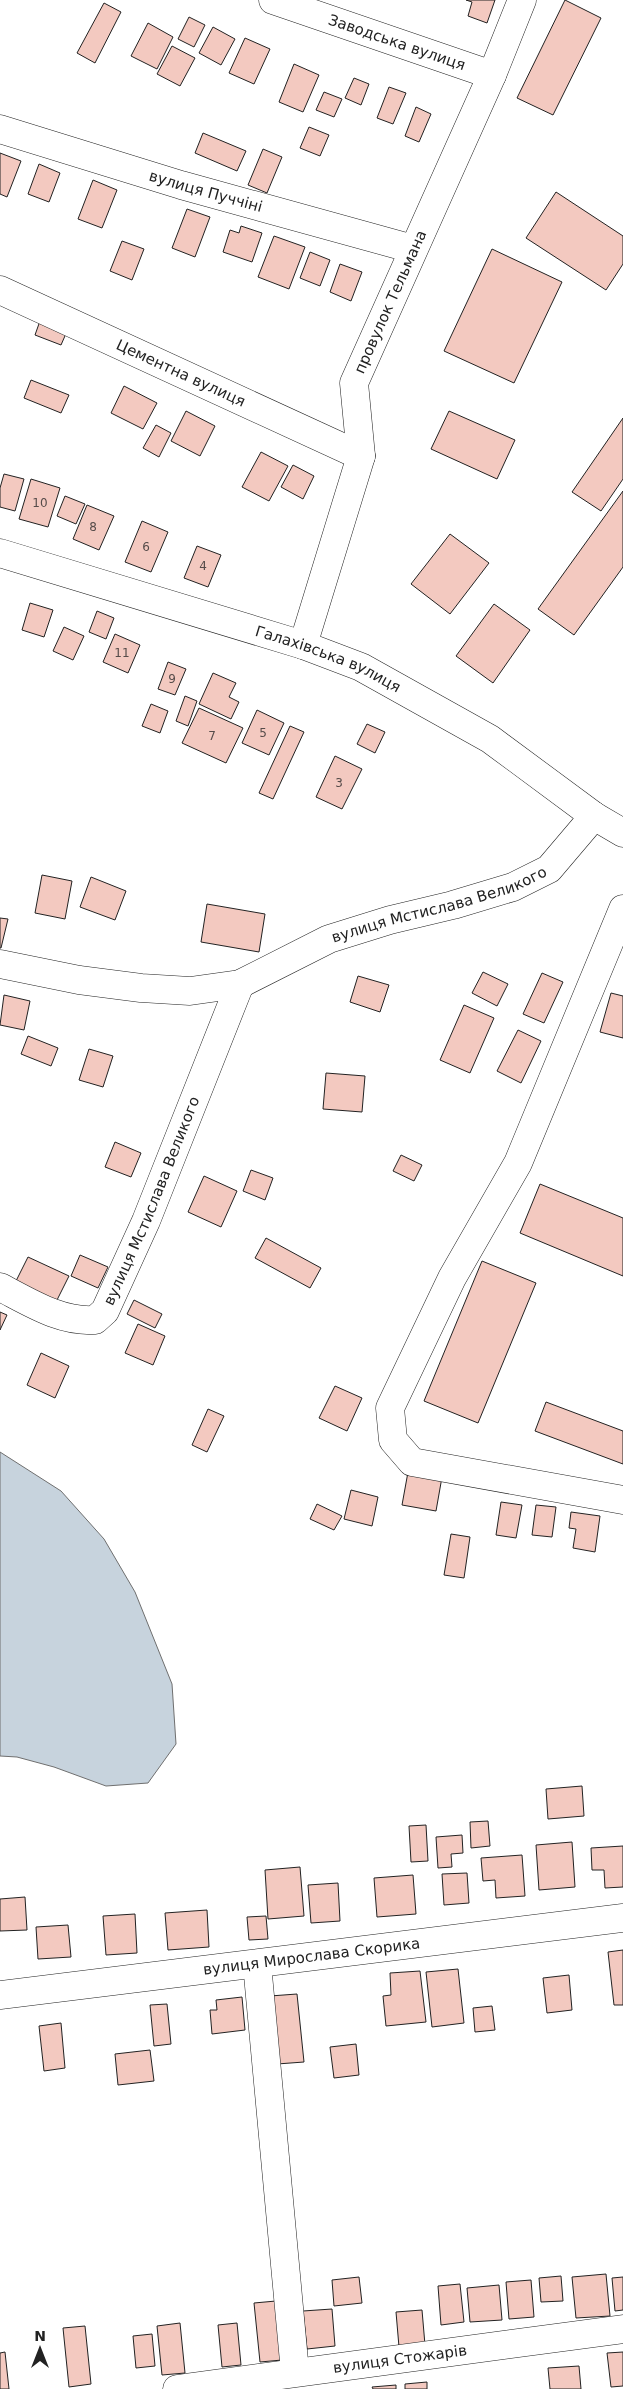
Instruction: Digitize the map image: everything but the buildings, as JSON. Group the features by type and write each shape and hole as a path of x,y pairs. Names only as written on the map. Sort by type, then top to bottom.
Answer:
{"street":[{"name":"Заводська вулиця","path":"273,0 492,75"},
{"name":"провулок Тельмана","path":"303,645 360,456 354,383 492,75 522,0"},
{"name":"вулиця Пуччіні","path":"0,129 181,185 413,249"},
{"name":"Цементна вулиця","path":"0,290 360,456"},
{"name":"Галахівська вулиця","path":"0,553 303,645 360,666 490,739 594,816 623,833"},
{"name":"вулиця Мстислава Великого","path":"0,964 70,978 141,988 190,991 240,984 329,939 390,920 453,905 513,887 549,869 594,816"},
{"path":"623,909 518,1163 452,1278 390,1408 392,1440 412,1462 623,1500"},
{"name":"вулиця Мстислава Великого","path":"0,1287 62,1318 79,1321 95,1320 105,1310 146,1221 240,984"},
{"name":"вулиця Мирослава Скорика","path":"0,1995 623,1918"},
{"path":"256,1964 295,2372"},
{"name":"вулиця Стожарів","path":"176,2389 623,2329"}],"shaded area":[{"path":"0,1452 61,1491 104,1539 135,1592 172,1684 176,1744 148,1783 106,1786 54,1767 17,1757 0,1756"}]}
